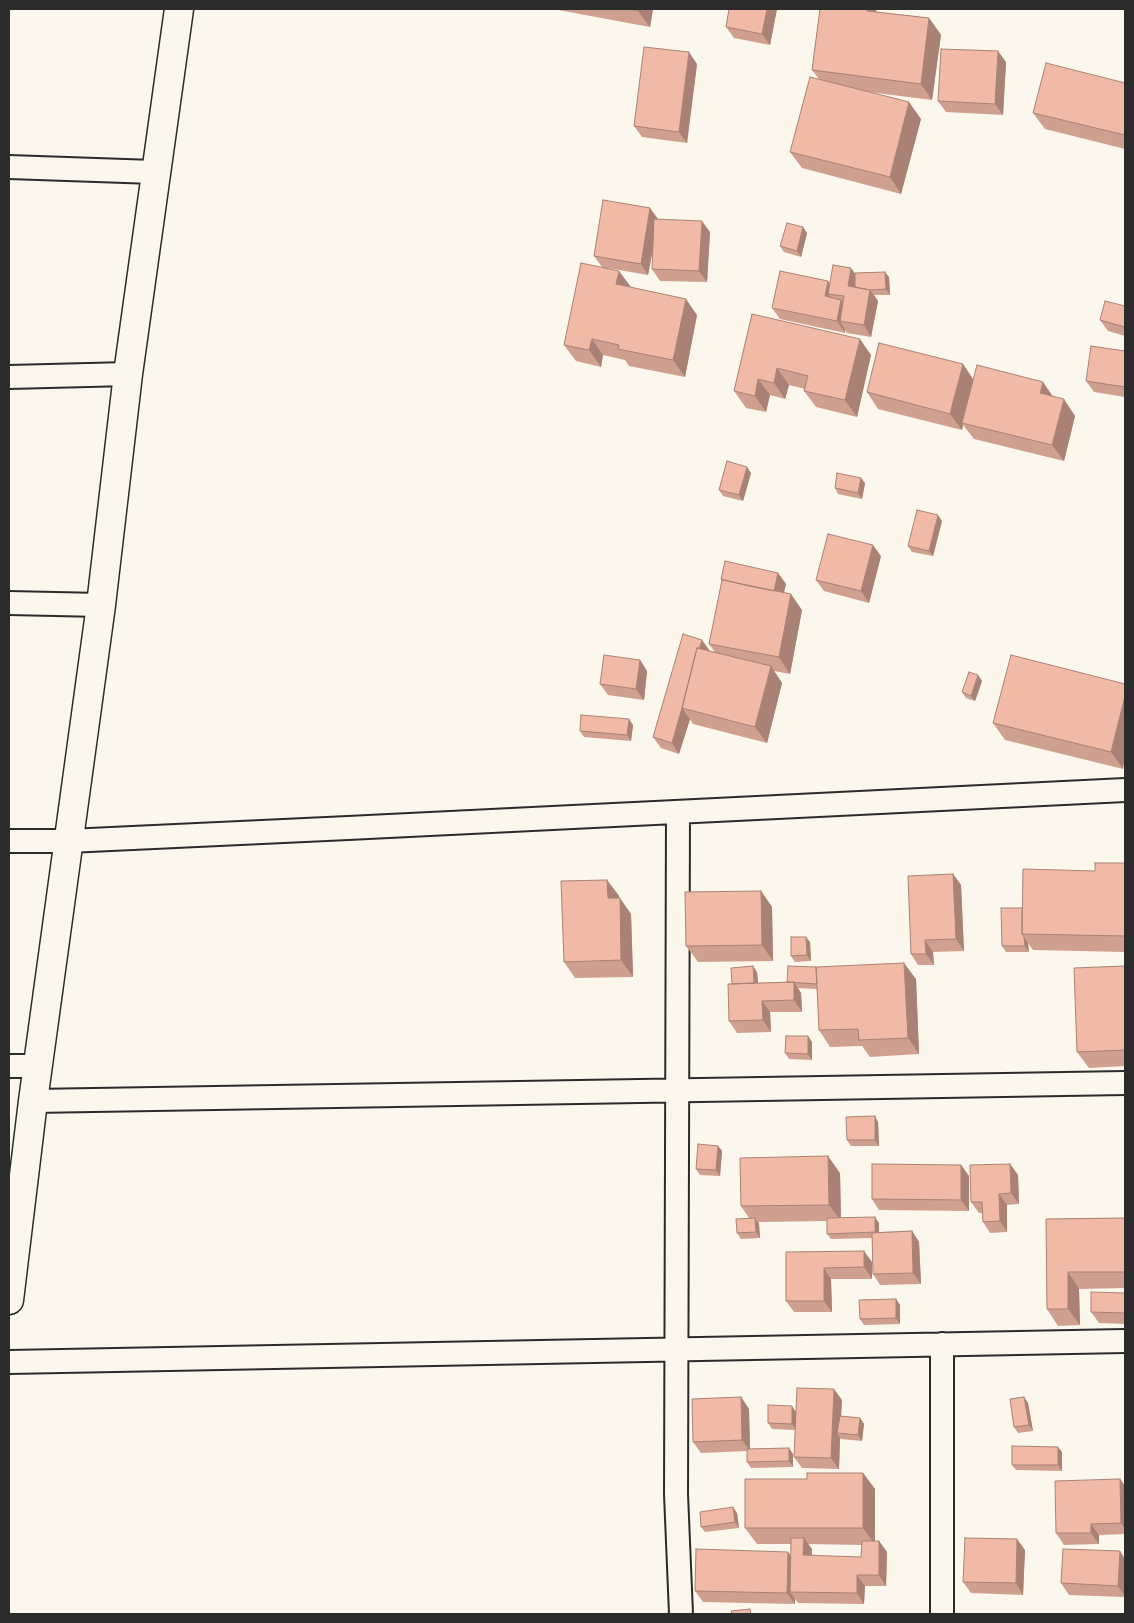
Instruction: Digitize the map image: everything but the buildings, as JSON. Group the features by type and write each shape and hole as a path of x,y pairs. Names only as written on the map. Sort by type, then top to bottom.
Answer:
{"street":[{"path":"9,1298 33,1101 101,605 154,172 179,9"},
{"path":"9,167 154,172"},
{"path":"9,378 128,374"},
{"path":"9,603 101,605"},
{"path":"9,841 68,841 1125,790"},
{"path":"678,813 676,1494 681,1614"},
{"path":"9,1066 38,1066"},
{"path":"33,1101 1125,1083"},
{"path":"9,1362 1125,1341"},
{"path":"942,1344 942,1614"}]}
